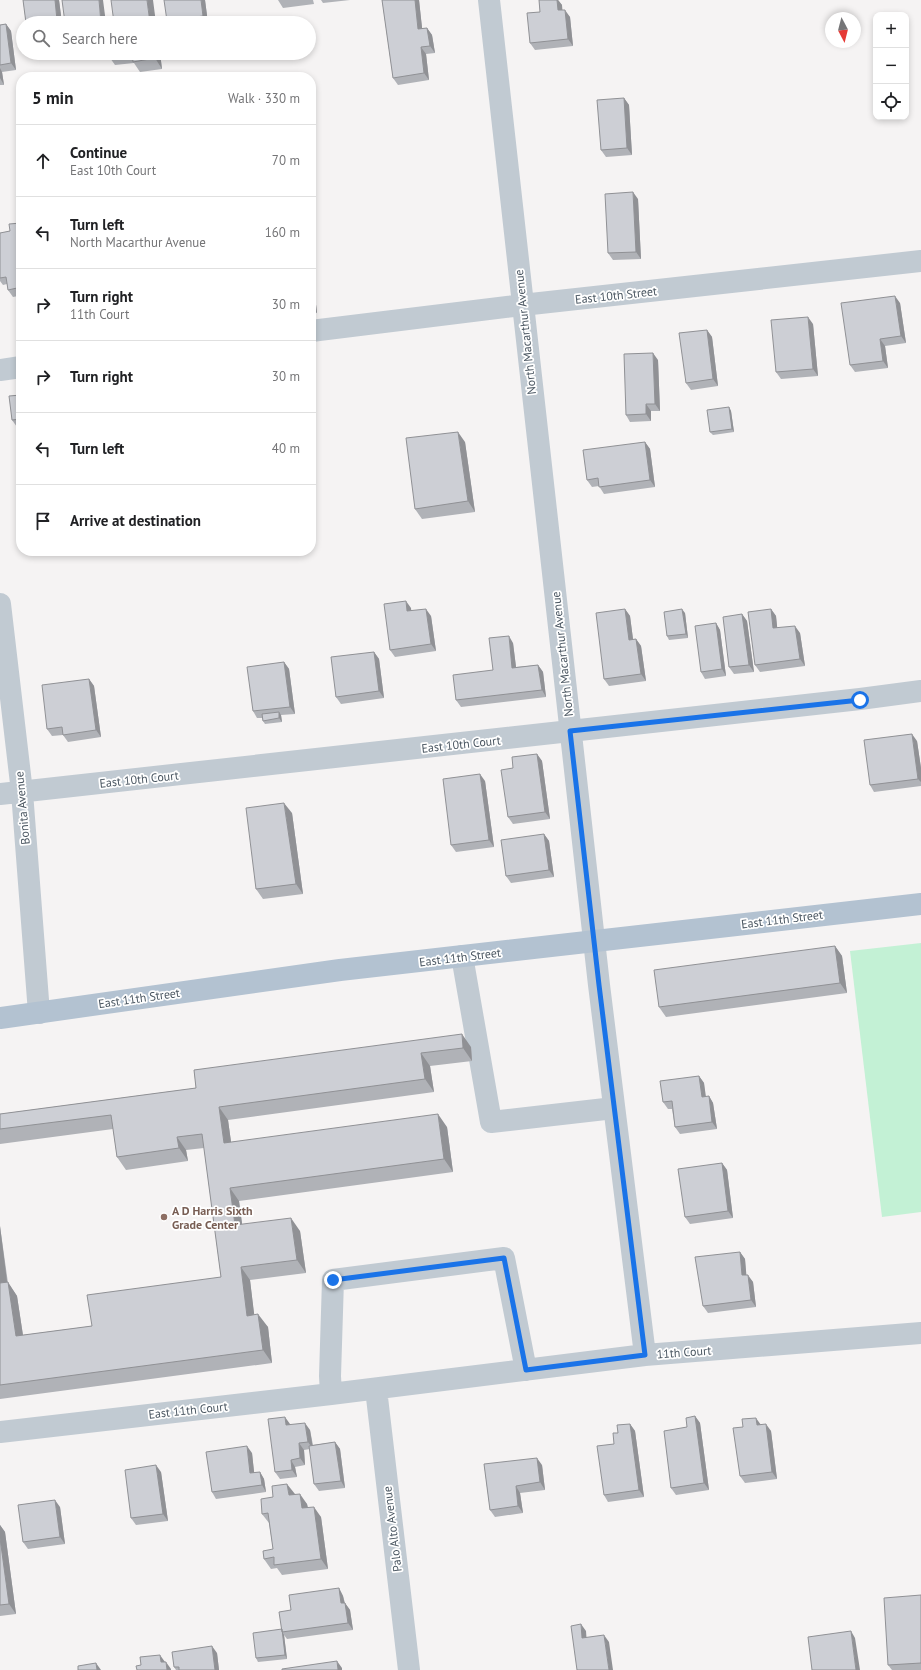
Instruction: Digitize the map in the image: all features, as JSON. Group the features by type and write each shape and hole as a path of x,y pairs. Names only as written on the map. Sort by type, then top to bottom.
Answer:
{"main road":[{"name":"East 11th Street","path":"0,1018 262,980 921,904"}],"street":[{"name":"North Macarthur Avenue","path":"489,0 570,731 614,1108 645,1355"},
{"name":"East 10th Street","path":"316,330 522,305 921,260"},
{"path":"0,370 16,368"},
{"name":"Bonita Avenue","path":"0,604 22,792 38,1013"},
{"name":"East 10th Court","path":"0,794 921,691"},
{"path":"462,956 491,1122 614,1108"},
{"path":"331,1394 330,1376 333,1280 504,1258 526,1370"},
{"name":"11th Court","path":"376,1388 645,1355 921,1333"},
{"name":"East 11th Court","path":"0,1432 376,1388"},
{"name":"Palo Alto Avenue","path":"376,1388 409,1670"}],"green space":[{"path":"921,943 921,1212 882,1217 850,951"}],"building":[{"path":"23,0 55,0 57,16 25,16"},
{"path":"62,0 99,0 100,16 64,16"},
{"path":"111,0 147,0 149,16 113,16"},
{"path":"164,0 201,0 203,16 166,16"},
{"path":"382,0 415,0 418,29 427,28 430,46 421,47 424,73 393,78"},
{"path":"539,0 557,0 558,10 565,10 568,39 530,43 527,13 540,12"},
{"path":"6,24 11,63 0,65 0,25"},
{"path":"133,60 144,60 133,62"},
{"path":"624,98 627,148 601,150 597,100"},
{"path":"633,192 636,252 608,253 605,194"},
{"path":"16,223 16,288 8,290 6,277 0,278 0,233 10,231 9,224"},
{"path":"895,296 901,336 880,339 883,361 850,365 841,303"},
{"path":"808,317 813,369 776,372 771,320"},
{"path":"707,330 713,379 686,383 679,333"},
{"path":"653,353 655,404 646,404 646,414 626,415 624,354"},
{"path":"16,395 16,420 12,420 9,396"},
{"path":"729,407 732,429 710,432 707,410"},
{"path":"458,432 468,501 415,509 406,438"},
{"path":"645,442 650,480 599,487 598,478 587,480 583,450"},
{"path":"406,601 407,611 426,609 431,644 390,650 384,604"},
{"path":"625,609 629,640 636,639 641,674 604,679 596,613"},
{"path":"682,609 686,634 667,636 664,612"},
{"path":"771,609 773,628 795,626 800,659 755,665 748,612"},
{"path":"742,614 749,665 729,667 723,617"},
{"path":"716,623 722,669 701,672 695,626"},
{"path":"509,636 512,668 538,665 542,690 456,700 453,675 493,670 489,638"},
{"path":"374,652 379,691 336,697 331,657"},
{"path":"284,662 290,707 253,711 247,667"},
{"path":"89,679 96,730 63,735 62,727 47,729 42,685"},
{"path":"279,712 279,718 263,721 262,714"},
{"path":"912,734 918,779 870,785 864,740"},
{"path":"537,754 545,812 508,817 501,770 513,768 512,757"},
{"path":"480,774 489,840 451,845 443,779"},
{"path":"284,803 296,884 256,889 246,808"},
{"path":"544,834 549,870 506,876 501,840"},
{"path":"835,946 840,983 659,1007 654,970"},
{"path":"462,1034 463,1048 421,1053 425,1079 219,1107 224,1143 438,1114 444,1159 230,1188 235,1225 291,1218 297,1260 241,1267 247,1316 258,1314 263,1350 0,1385 0,1283 8,1282 16,1336 92,1326 87,1295 221,1277 202,1134 177,1137 179,1148 117,1157 111,1115 0,1129 0,1114 196,1088 194,1070"},
{"path":"699,1076 702,1097 709,1096 712,1122 675,1127 672,1101 663,1102 660,1081"},
{"path":"722,1163 728,1211 685,1217 678,1169"},
{"path":"740,1252 742,1275 748,1275 751,1300 703,1306 695,1257"},
{"path":"695,1416 704,1483 671,1488 664,1431 687,1427 686,1418"},
{"path":"285,1417 286,1425 305,1423 308,1442 299,1443 300,1458 291,1460 292,1470 275,1472 268,1419"},
{"path":"756,1418 757,1425 766,1424 772,1472 740,1476 733,1428 743,1427 742,1419"},
{"path":"630,1424 639,1490 604,1495 597,1446 614,1444 613,1433 618,1433 617,1425"},
{"path":"335,1442 341,1481 314,1484 309,1446"},
{"path":"247,1446 250,1473 260,1472 262,1485 212,1492 206,1452"},
{"path":"537,1458 540,1482 516,1486 518,1506 490,1510 484,1464"},
{"path":"156,1465 163,1514 131,1518 125,1470"},
{"path":"287,1484 289,1495 300,1494 302,1508 314,1507 321,1559 274,1565 274,1557 264,1559 263,1551 273,1549 268,1513 262,1514 261,1499 273,1497 272,1486"},
{"path":"55,1500 60,1537 23,1542 18,1505"},
{"path":"0,1538 9,1604 0,1605"},
{"path":"339,1588 341,1603 345,1603 348,1623 282,1632 279,1612 291,1610 289,1595"},
{"path":"921,1595 921,1663 888,1665 884,1598"},
{"path":"581,1624 582,1638 604,1635 609,1670 577,1670 571,1626"},
{"path":"282,1629 285,1655 256,1658 253,1633"},
{"path":"851,1631 856,1670 812,1670 808,1637"},
{"path":"212,1646 215,1670 179,1670 179,1667 174,1667 172,1652"},
{"path":"160,1655 161,1662 166,1662 167,1670 137,1670 136,1666 141,1665 140,1657"},
{"path":"337,1661 338,1670 282,1670 282,1669"},
{"path":"96,1663 97,1670 78,1670 78,1666"}],"place":[{"name":"A D Harris Sixth Grade Center","path":"164,1217"}],"route":[{"path":"333,1280 504,1258 526,1370 645,1355 599,985 570,731 860,700"}]}
